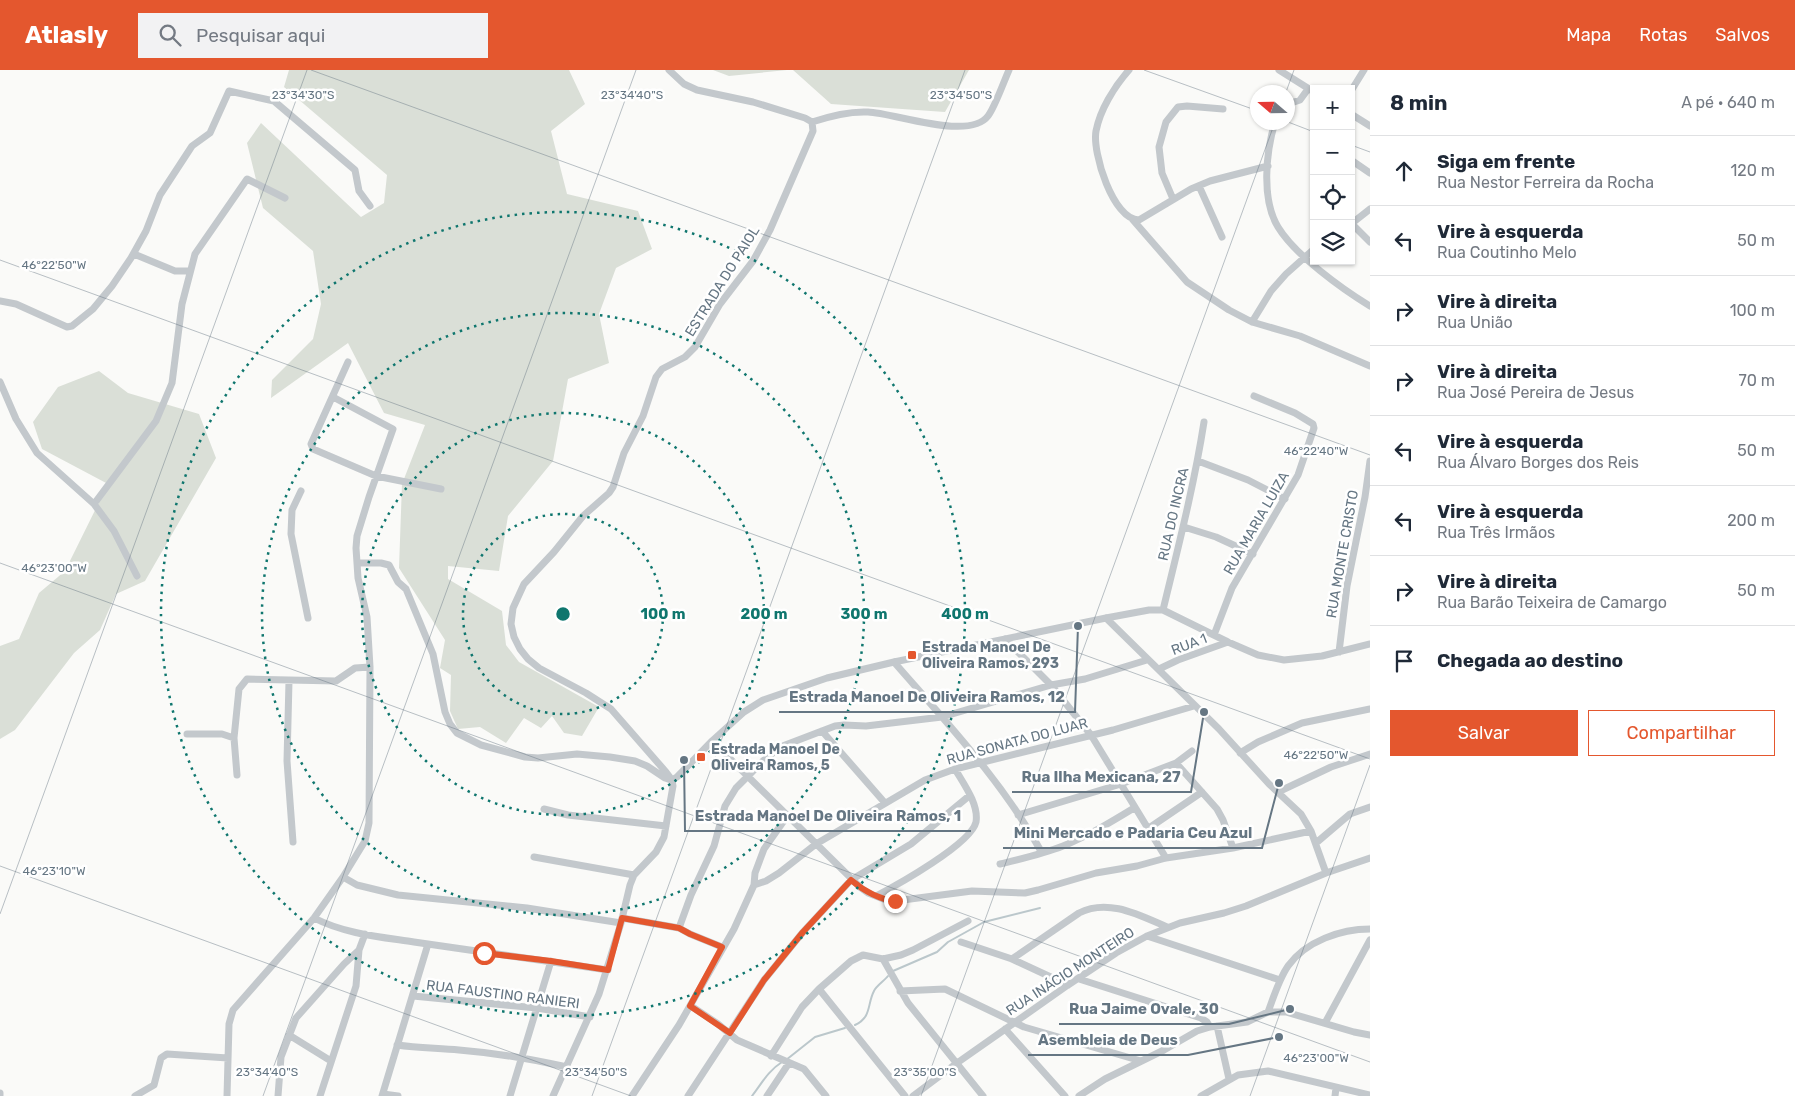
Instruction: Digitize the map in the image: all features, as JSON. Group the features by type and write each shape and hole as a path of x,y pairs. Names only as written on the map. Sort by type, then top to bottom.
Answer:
{"street":[{"path":"669,70 684,84 697,90 752,102 808,120 839,114 867,112 947,126 971,125 980,122 988,116 1009,70"},
{"path":"1129,70 1119,82 1098,120 1095,134 1095,145 1104,176 1109,190 1123,213 1134,220 1187,282 1229,310 1252,322 1300,336 1370,366"},
{"path":"1279,70 1310,90"},
{"path":"1354,85 1364,70"},
{"path":"0,301 16,304 67,326 72,326 93,309 134,254 149,226 160,195 192,146 210,133 229,91 274,101 355,170 358,191 370,206"},
{"path":"1295,102 1310,92"},
{"path":"1173,199 1162,173 1159,147 1166,122 1178,107 1222,109"},
{"path":"1355,117 1370,126"},
{"name":"ESTRADA DO PAIOL","path":"672,780 611,709 586,693 539,668 528,659 514,637 511,624 513,608 524,584 554,552 583,516 609,493 616,479 624,453 643,416 656,377 662,369 685,357 696,347 720,304 753,261 770,230 813,132 808,120"},
{"path":"1273,130 1268,166 1268,195 1273,217 1287,239 1305,256 1340,286 1370,306"},
{"path":"1355,163 1370,173"},
{"path":"1134,220 1139,220 1173,199 1210,181 1268,166"},
{"path":"94,504 156,421 172,383 182,304 195,254 247,179 285,198"},
{"path":"1199,186 1222,237"},
{"path":"1355,222 1370,209"},
{"path":"1355,227 1370,242"},
{"path":"1252,322 1271,291 1310,252"},
{"path":"134,254 175,271 190,271"},
{"path":"348,362 311,444 313,449 376,476 442,489"},
{"path":"0,382 16,419 37,453 94,504 114,531 137,576"},
{"name":"RUA MARIA LUIZA","path":"1214,636 1232,588 1253,554 1301,466 1314,428 1310,422 1295,413 1254,396"},
{"path":"227,1096 229,1024 233,1010 314,918 343,877 365,841 369,823 370,667 367,617 358,578 357,536 393,428 332,397"},
{"name":"RUA DO INCRA","path":"1163,610 1184,528 1204,422"},
{"path":"1198,461 1248,480 1284,499"},
{"name":"RUA MONTE CRISTO","path":"1339,652 1346,586 1365,497 1370,461"},
{"path":"301,491 292,510 291,534 308,618"},
{"path":"1184,528 1216,537 1253,554"},
{"path":"357,563 381,563 389,566 398,582 406,589 428,640 437,668 441,701 450,724 457,733 498,751 525,757 538,758 577,754 624,759 647,766 665,778 672,780 744,712 763,700 827,678 894,662 1106,618 1149,610 1163,610 1228,642 1258,654 1284,660 1310,659 1370,644"},
{"path":"1106,618 1240,752 1268,784 1301,814 1311,831 1326,873"},
{"path":"1005,640 1051,685 1091,735 1166,858"},
{"name":"RUA 1","path":"1159,670 1178,660 1228,642"},
{"path":"679,928 691,895 714,846 728,798 747,776 780,747 844,725 866,726 942,717 1051,685 1085,679 1147,660"},
{"path":"894,662 980,762 1018,815 1042,853"},
{"path":"237,775 234,738 239,689 247,679 336,681 355,668 370,667"},
{"path":"289,680 287,761 293,842"},
{"name":"RUA SONATA DO LUAR","path":"754,885 766,881 816,844 925,780 980,762 1091,735 1194,706"},
{"path":"1240,752 1302,723 1370,709"},
{"path":"822,731 885,803"},
{"path":"187,734 222,734 234,738"},
{"path":"712,741 851,880 876,896 895,901 972,891 1025,893 1096,873 1136,866 1166,858 1233,848 1311,831"},
{"path":"1018,815 1121,784 1176,763 1192,751"},
{"path":"1278,792 1331,767 1370,754"},
{"path":"1176,763 1220,814 1233,848"},
{"path":"876,896 940,857 973,828 976,821 974,807 956,769"},
{"path":"554,1096 590,1018 608,970 634,875 656,852 664,837 673,792 672,780"},
{"path":"1148,828 1202,792"},
{"path":"688,1096 764,980 803,932 851,880 911,844 969,796"},
{"path":"1316,843 1350,814 1370,807"},
{"path":"1000,864 1053,850 1082,838 1134,808"},
{"path":"544,809 568,815 666,826"},
{"path":"632,1096 690,1006 734,928 754,885 755,873 764,848 788,815"},
{"path":"534,857 634,875"},
{"name":"RUA INÁCIO MONTEIRO","path":"913,1096 1068,985 1116,953 1147,936 1167,927 1246,906 1326,873 1369,859"},
{"path":"343,877 357,885 398,895 527,908 679,928 722,947"},
{"path":"1012,959 1088,908 1098,906 1137,914 1167,927"},
{"path":"314,918 338,928 365,934 608,970"},
{"path":"772,1056 802,1007 819,989 858,957 863,955 883,958 913,950 968,921"},
{"path":"1268,1012 1280,980 1294,958 1310,945 1338,934 1370,929"},
{"path":"320,1096 356,986 359,950 365,934"},
{"path":"1147,936 1280,980"},
{"path":"1325,1023 1370,940"},
{"path":"962,942 1012,959 1068,985"},
{"path":"398,1096 382,1095 428,944"},
{"path":"278,1096 279,1067 289,1035 301,1011 359,950"},
{"path":"883,958 900,991 924,1025 983,1096"},
{"path":"510,1096 551,961"},
{"path":"1078,979 1201,1018 1213,1026 1230,1079"},
{"path":"819,989 905,1096"},
{"path":"900,991 945,989 966,998 985,1010 1031,1030 1141,1061"},
{"name":"RUA FAUSTINO RANIERI","path":"413,996 538,1008 590,1018"},
{"path":"690,1006 730,1033 737,1040 804,1069 826,1096"},
{"path":"1079,1096 1105,1079 1198,1031 1213,1026 1247,1022 1268,1012 1286,1012 1370,1035"},
{"path":"1005,1029 1066,1096"},
{"path":"289,1035 330,1062"},
{"path":"397,1045 521,1057 567,1066"},
{"path":"135,1096 154,1085 161,1058 167,1054 228,1058"},
{"path":"767,1096 788,1063"},
{"path":"1202,1096 1230,1079 1246,1074 1268,1071 1336,1092 1370,1095"}],"shaded area":[{"path":"289,70 569,70 585,104 551,131 567,194 638,211 652,249 616,268 599,314 609,363 568,379 553,461 508,516 499,571 448,566 448,579 502,611 506,645 519,662 599,707 582,736 564,733 552,716 541,728 524,718 506,743 480,727 458,729 450,711 451,675 440,668 445,640 399,568 402,484 425,425 384,413 348,343 271,398 272,380 313,339 321,304 313,251 263,208 247,143 261,123 361,217 384,203 387,175 284,87"},
{"path":"713,70 787,70 729,76"},
{"path":"793,70 969,70 945,112 831,104"},
{"path":"99,371 128,393 199,414 216,458 145,581 116,594 100,630 74,653 15,730 0,739 0,646 19,639 39,593 65,571 108,484 42,449 33,422 58,387"}],"waterway":[{"path":"893,971 937,952 948,942 984,922 1040,908"},
{"path":"855,1025 867,1014 875,989 888,976"},
{"path":"786,1060 815,1037 845,1028"},
{"path":"752,1096 769,1073 782,1062"}],"place":[{"name":"Estrada Manoel De Oliveira Ramos, 12","path":"1078,626"},
{"name":"Estrada Manoel De Oliveira Ramos, 293","path":"912,655"},
{"name":"Rua Ilha Mexicana, 27","path":"1204,712"},
{"name":"Estrada Manoel De Oliveira Ramos, 5","path":"701,757"},
{"name":"Estrada Manoel De Oliveira Ramos, 1","path":"684,760"},
{"name":"Mini Mercado e Padaria Ceu Azul","path":"1279,783"},
{"name":"Rua Jaime Ovale, 30","path":"1290,1009"},
{"name":"Asembleia de Deus","path":"1279,1037"}],"route":[{"path":"484,953 608,970 622,918 679,928 722,947 690,1006 730,1033 764,980 803,932 851,880 868,893 886,900 895,901"}]}
